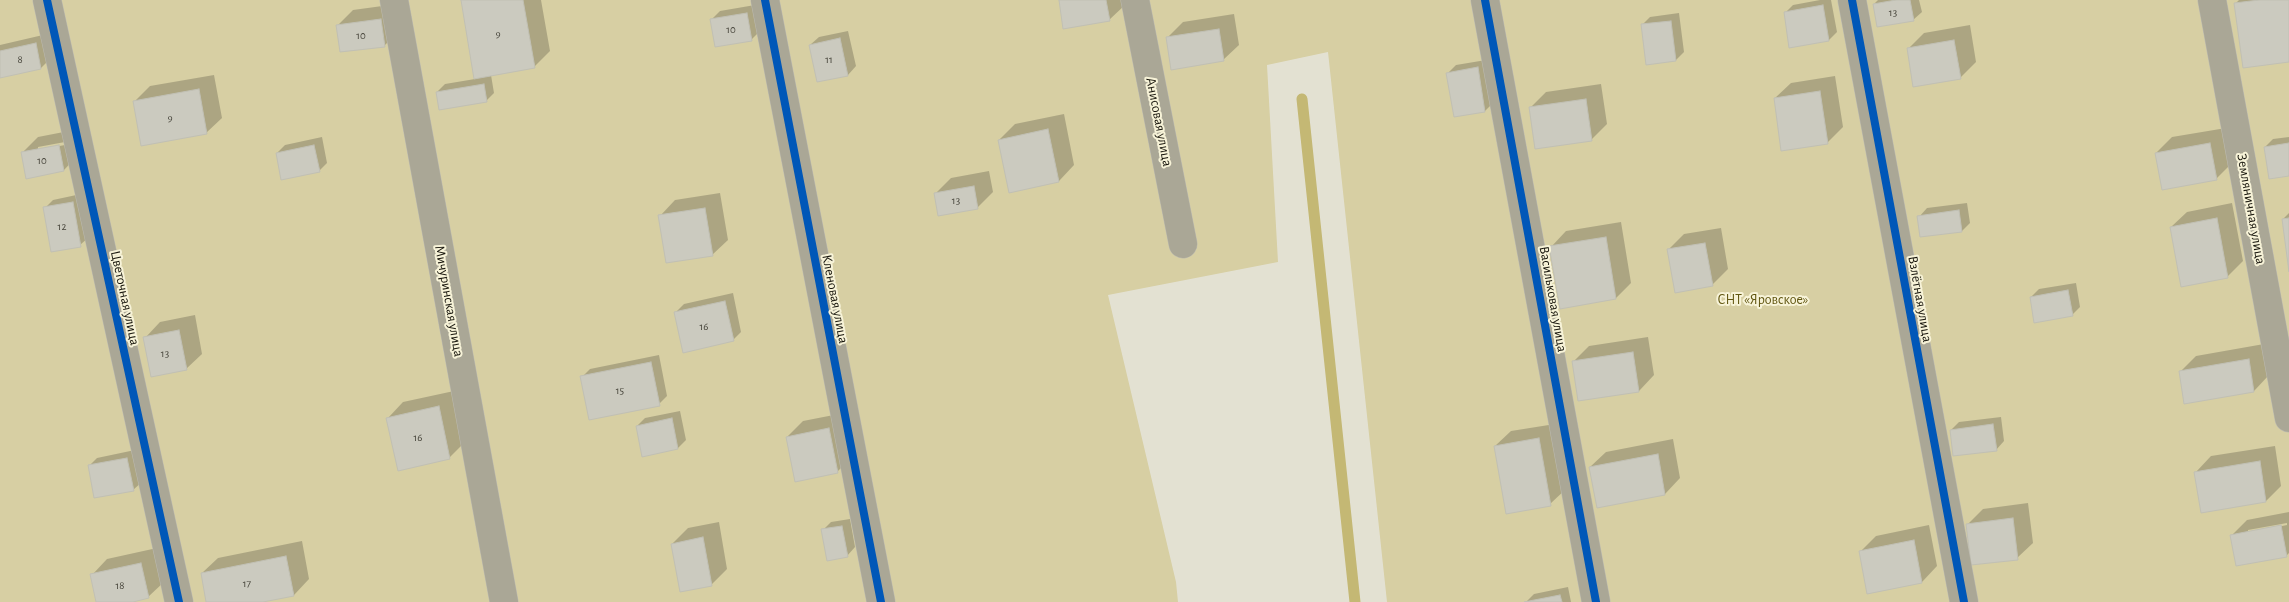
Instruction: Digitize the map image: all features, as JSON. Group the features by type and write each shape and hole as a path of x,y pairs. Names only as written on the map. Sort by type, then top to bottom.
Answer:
{"street":[{"name":"Цветочная улица","path":"47,0 179,602"},
{"name":"Мичуринская улица","path":"394,0 504,602"},
{"name":"Кленовая улица","path":"765,0 881,602"},
{"name":"Анисовая улица","path":"1134,0 1183,244"},
{"name":"Васильковая улица","path":"1485,0 1596,602"},
{"name":"Взлётная улица","path":"1852,0 1964,602"},
{"name":"Земляничная улица","path":"2212,0 2289,418"}],"green space":[{"name":"СНТ «Яровское»","path":"0,0 2289,0 2289,602 1387,602 1328,52 1267,65 1278,262 1108,295 1176,582 1178,602 0,602"}],"building":[{"path":"461,0 523,0 535,68 474,79"},
{"path":"1059,0 1106,0 1110,21 1063,29"},
{"path":"1896,0 1910,0 1914,21 1877,27 1873,4"},
{"path":"2259,0 2289,0 2289,62 2243,68 2234,3"},
{"path":"1823,5 1829,41 1789,48 1784,12"},
{"path":"747,13 752,41 715,47 710,19"},
{"path":"381,19 385,47 340,52 336,25"},
{"path":"1671,21 1676,61 1646,65 1641,24"},
{"path":"1219,29 1224,61 1171,70 1166,37"},
{"path":"840,38 848,76 817,82 809,45"},
{"path":"1954,40 1961,79 1913,87 1907,48"},
{"path":"36,43 41,69 0,78 0,51"},
{"path":"1478,67 1485,112 1454,117 1446,73"},
{"path":"484,84 487,102 439,110 436,92"},
{"path":"199,89 207,134 141,146 133,101"},
{"path":"1820,91 1828,144 1781,151 1774,98"},
{"path":"1586,99 1592,141 1535,149 1529,107"},
{"path":"1048,129 1059,182 1009,193 998,140"},
{"path":"2210,143 2217,180 2162,190 2155,153"},
{"path":"2289,143 2289,176 2269,179 2264,147"},
{"path":"59,145 64,171 26,179 21,152"},
{"path":"314,145 320,172 281,180 276,153"},
{"path":"974,186 978,209 938,216 934,193"},
{"path":"73,202 81,247 51,252 43,207"},
{"path":"705,208 713,256 666,263 658,215"},
{"path":"1959,210 1962,232 1920,237 1917,216"},
{"path":"2217,218 2228,278 2181,287 2170,227"},
{"path":"2289,218 2289,272 2282,219"},
{"path":"1606,237 1616,299 1560,309 1549,246"},
{"path":"1705,243 1713,286 1675,293 1667,249"},
{"path":"2068,290 2073,316 2034,323 2030,297"},
{"path":"725,301 734,341 683,353 674,312"},
{"path":"179,330 187,370 151,377 143,337"},
{"path":"1633,352 1639,392 1578,401 1572,361"},
{"path":"2249,359 2254,392 2184,404 2179,371"},
{"path":"651,362 660,406 589,420 580,376"},
{"path":"439,406 450,459 398,471 386,418"},
{"path":"672,418 678,449 642,457 636,426"},
{"path":"1993,424 1997,451 1953,456 1950,430"},
{"path":"829,428 838,473 795,482 786,437"},
{"path":"1539,438 1551,506 1506,514 1494,446"},
{"path":"1658,454 1665,495 1597,508 1589,467"},
{"path":"127,458 134,491 94,498 88,465"},
{"path":"2260,461 2266,502 2201,513 2194,472"},
{"path":"2013,518 2018,560 1971,565 1966,524"},
{"path":"2281,525 2287,557 2236,566 2230,535"},
{"path":"842,526 848,557 827,561 821,529"},
{"path":"703,537 712,586 680,592 671,544"},
{"path":"1914,540 1922,583 1867,594 1859,551"},
{"path":"286,556 294,596 263,602 206,602 201,573"},
{"path":"141,563 149,598 133,602 96,602 90,574"},
{"path":"1560,595 1562,602 1524,602"}],"waterway":[{"path":"1302,99 1355,602"}],"cycle path":[{"path":"47,0 179,602"},
{"path":"765,0 881,602"},
{"path":"1485,0 1596,602"},
{"path":"1852,0 1964,602"}]}
